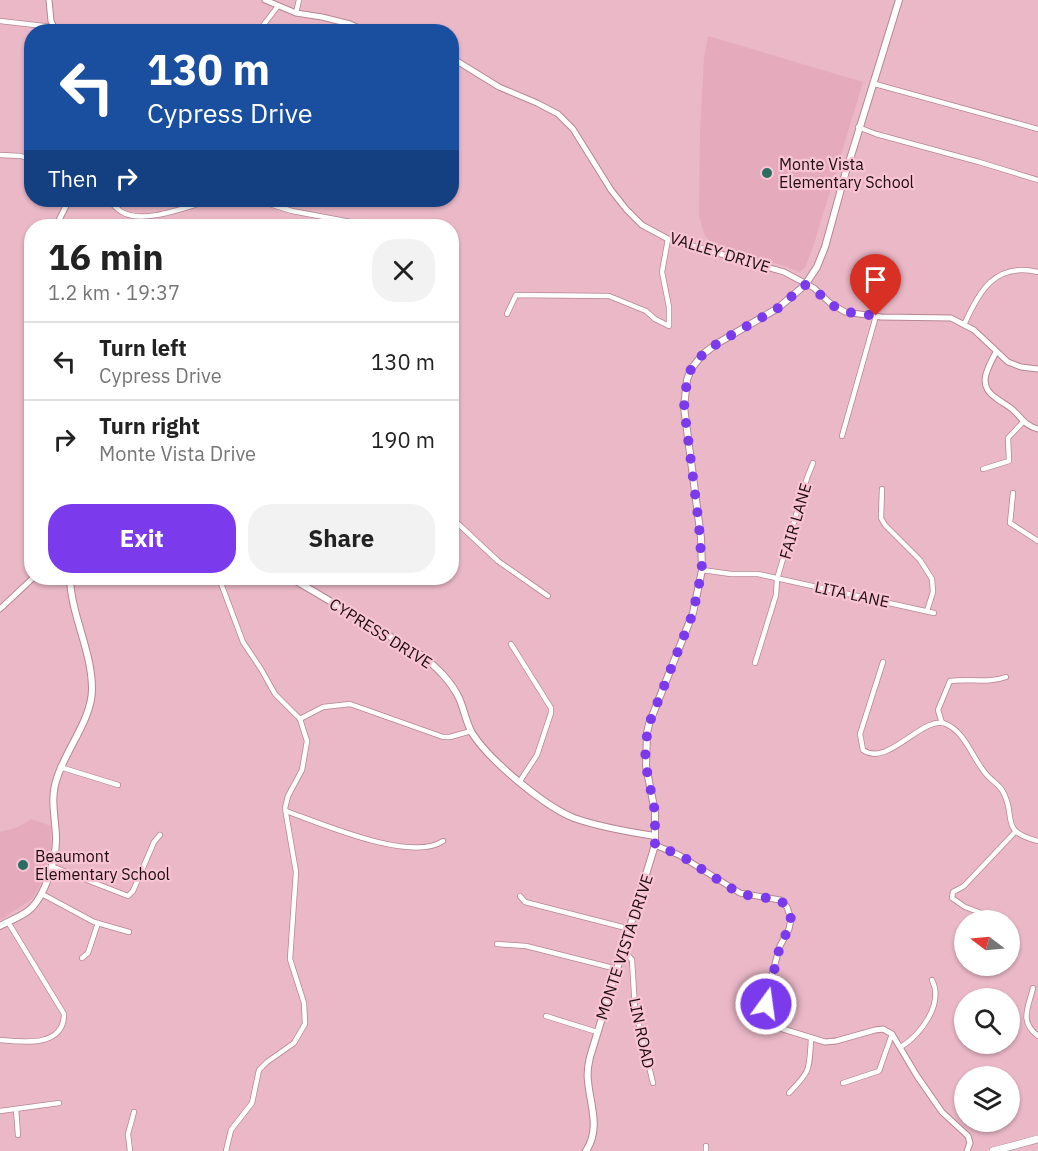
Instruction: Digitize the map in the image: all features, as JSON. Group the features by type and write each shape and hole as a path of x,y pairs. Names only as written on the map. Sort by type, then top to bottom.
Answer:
{"main road":[{"name":"MONTE VISTA DRIVE","path":"586,1151 594,1124 587,1070 655,845 655,812 646,766 645,747 649,724 693,613 702,570 699,525 685,418 684,398 687,380 691,369 703,354 778,308 805,285 817,267 899,0"},
{"path":"0,926 28,911 42,894 56,840 52,795 60,767 84,719 92,696 90,673 71,585"},
{"name":"CYPRESS DRIVE","path":"303,585 423,656 452,686 471,731 492,757 556,808 590,823 655,836"},
{"path":"993,1151 1038,1139"}],"street":[{"path":"49,0 54,24"},
{"path":"265,0 296,13 350,24"},
{"path":"296,13 299,0"},
{"path":"264,24 278,6"},
{"path":"0,21 24,24"},
{"name":"VALLEY DRIVE","path":"459,62 499,87 537,102 558,114 581,139 611,190 626,210 642,225 668,239 783,272 814,288 844,312 876,316 942,317 964,325"},
{"path":"874,84 1038,129"},
{"path":"858,128 1038,180"},
{"path":"0,155 24,157"},
{"path":"116,207 123,213 135,216 155,216 186,207"},
{"path":"279,207 331,219"},
{"path":"507,314 516,294 609,296 646,311 669,326 669,307 662,272 668,239"},
{"path":"1038,272 1027,270 1001,274 990,281 975,300 964,325 982,336 1008,362 1021,367 1038,369"},
{"path":"842,436 876,316"},
{"path":"996,352 985,374 986,388 993,397 1011,408 1023,422 1038,429"},
{"path":"983,469 1009,461 1008,438 1023,422"},
{"name":"FAIR LANE","path":"777,579 813,463"},
{"path":"882,489 881,518 885,525 920,560 932,579 933,592 927,611"},
{"path":"1013,493 1010,523 1038,541"},
{"path":"459,525 498,561 548,596"},
{"name":"LITA LANE","path":"702,570 731,574 758,574 934,613"},
{"path":"755,663 776,595 777,579"},
{"path":"0,609 26,585"},
{"path":"222,585 243,642 275,694 300,719 307,741 306,758 288,796 286,811 296,872 290,958 304,1003 305,1024 294,1043 259,1070 252,1103 231,1130 226,1151"},
{"path":"511,644 551,708 550,719 540,748 520,781"},
{"path":"883,662 860,734 863,750 873,754 887,751 916,732 942,723"},
{"path":"1006,677 989,682 950,681 938,710 942,723 958,732 984,772 1003,792 1010,824 1015,832 1025,838 1038,841"},
{"path":"300,719 323,707 350,704 443,736 450,737 471,731"},
{"path":"60,767 118,785"},
{"path":"286,811 373,842 425,847 443,841"},
{"path":"973,910 952,898 953,892 964,886 1015,832"},
{"path":"51,866 128,896 154,842 160,835"},
{"path":"655,845 680,855 740,894 780,900 787,907 791,919 780,946 766,996 767,1014 771,1021 783,1029 825,1042 874,1030 883,1029 892,1034 917,1076 945,1114 968,1136 970,1143 967,1151"},
{"path":"42,894 99,923 129,932"},
{"path":"520,896 525,902 630,929"},
{"path":"0,1040 42,1042 58,1031 64,1018 62,1010 8,922"},
{"path":"82,958 88,953 99,923"},
{"path":"497,944 526,946 617,969"},
{"name":"LIN ROAD","path":"623,952 632,960 635,1009 653,1083"},
{"path":"901,1047 913,1039 927,1019 935,1002 936,988 932,980"},
{"path":"1033,988 1026,1021 1029,1029 1038,1036"},
{"path":"546,1017 597,1032"},
{"path":"843,1083 879,1071 892,1034"},
{"path":"789,1093 809,1069 811,1039"},
{"path":"0,1111 59,1103"},
{"path":"16,1109 18,1134"},
{"path":"129,1151 128,1134 134,1112"}],"shaded area":[{"name":"Monte Vista Elementary School","path":"708,36 863,82 814,244 805,268 799,272 712,244 704,234 699,215 700,131 704,58"},
{"name":"Beaumont Elementary School","path":"31,819 51,826 51,849 42,882 32,899 0,920 0,832 18,827"}],"place":[{"name":"Monte Vista Elementary School","path":"767,173"},
{"name":"Beaumont Elementary School","path":"23,865"}],"route":[{"path":"766,1004 766,996 780,946 789,928 790,911 780,900 740,894 680,855 655,845 655,812 646,766 647,733 693,613 702,570 701,538 686,429 685,390 691,369 703,354 740,329 778,308 805,285 814,288 844,312 876,316"}]}
